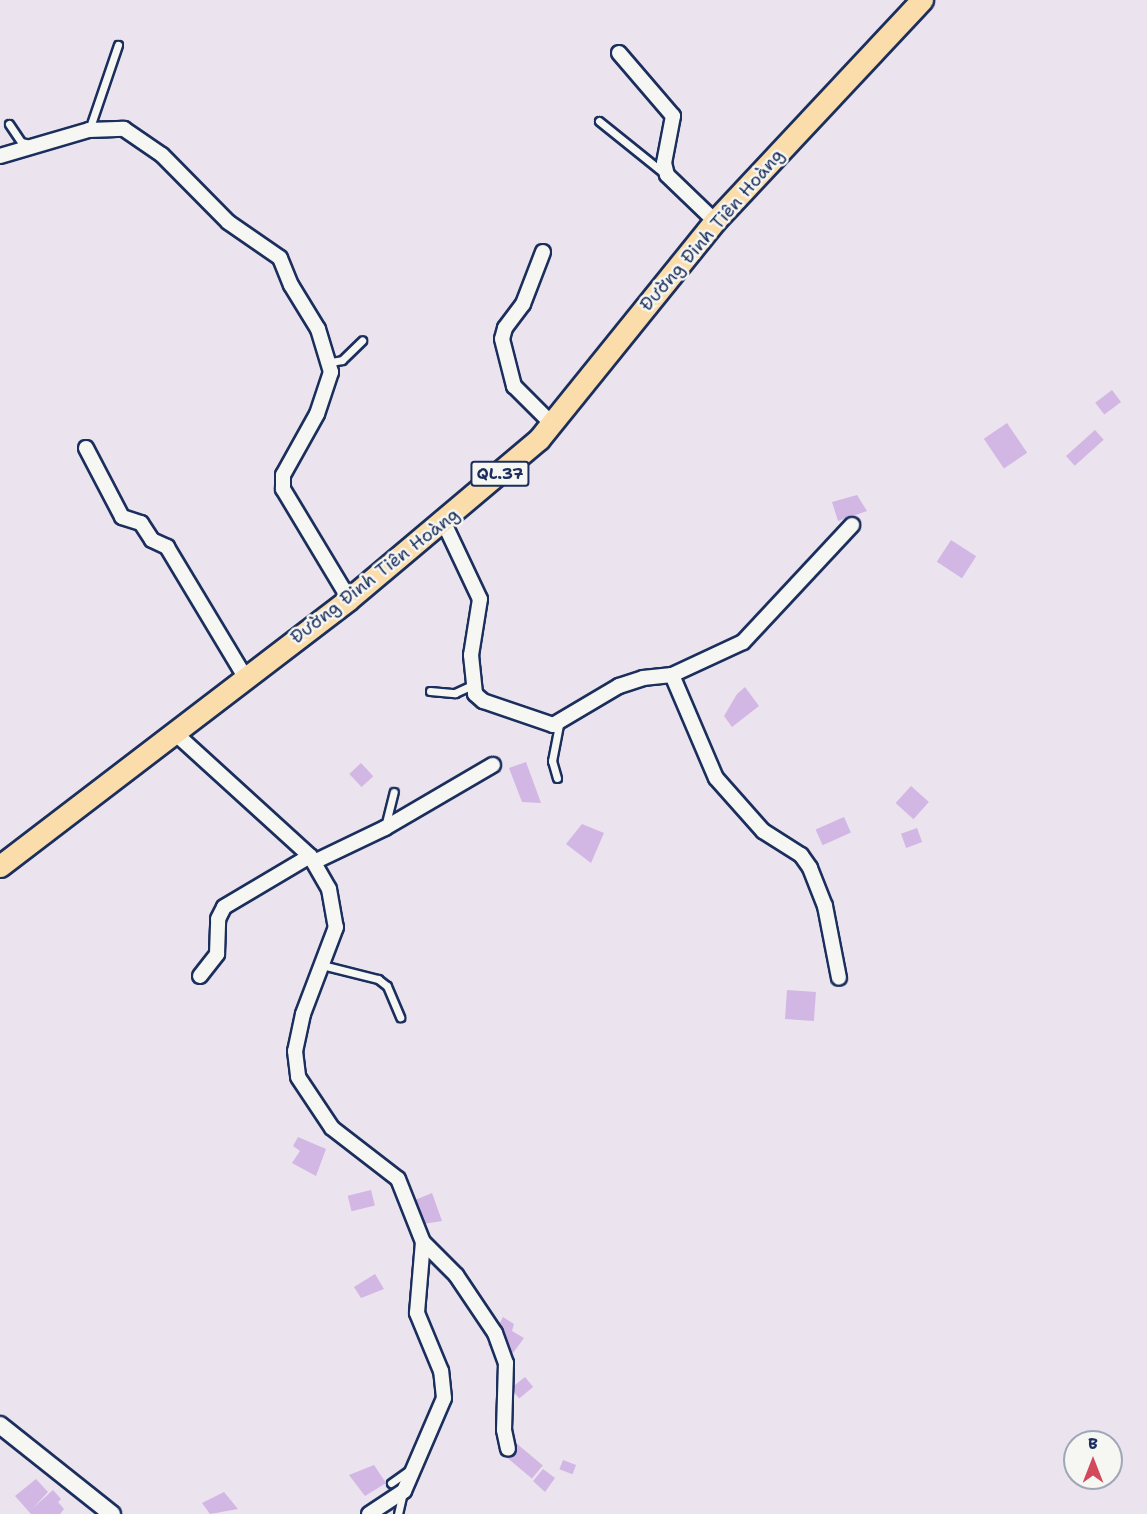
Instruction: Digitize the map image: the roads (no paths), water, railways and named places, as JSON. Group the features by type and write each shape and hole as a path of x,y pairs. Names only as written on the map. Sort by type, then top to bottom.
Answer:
{"main road":[{"name":"Đường Đinh Tiên Hoàng","path":"0,866 176,734 245,677 349,599 444,523 553,425 715,221 922,0"}],"street":[{"path":"619,53 673,116 664,163 667,175 715,221"},
{"path":"0,156 89,130 114,127 141,138 228,222 280,258 331,362 325,395 282,481 287,496 349,599"},
{"path":"543,252 523,304 505,328 502,339 514,386 553,425"},
{"path":"86,448 122,517 141,523 152,540 167,547 245,677"},
{"path":"444,523 480,599 471,655 472,685 483,700 546,724 559,724 619,686 643,678 672,675 743,642 852,525"},
{"path":"672,675 716,778 756,824 801,855 810,868 825,906 839,978"},
{"path":"176,734 312,859 329,889 337,917 334,937 298,1036 295,1064 298,1077 332,1128 398,1179 423,1242 456,1275 502,1347 508,1449"},
{"path":"200,976 217,954 218,919 224,907 312,859 385,828 493,765"},
{"path":"369,1514 404,1491 417,1465 445,1391 436,1354 417,1313 423,1242"},
{"path":"0,1425 112,1514"}],"lane":[{"path":"89,130 118,45"},
{"path":"599,121 667,175"},
{"path":"9,124 21,142 38,144"},
{"path":"331,362 342,360 363,341"},
{"path":"430,691 454,693 472,685"},
{"path":"557,778 552,760 559,724"},
{"path":"385,828 394,792"},
{"path":"322,965 378,979 387,986 399,1017"},
{"path":"391,1483 417,1465"},
{"path":"398,1514 404,1491"}]}
